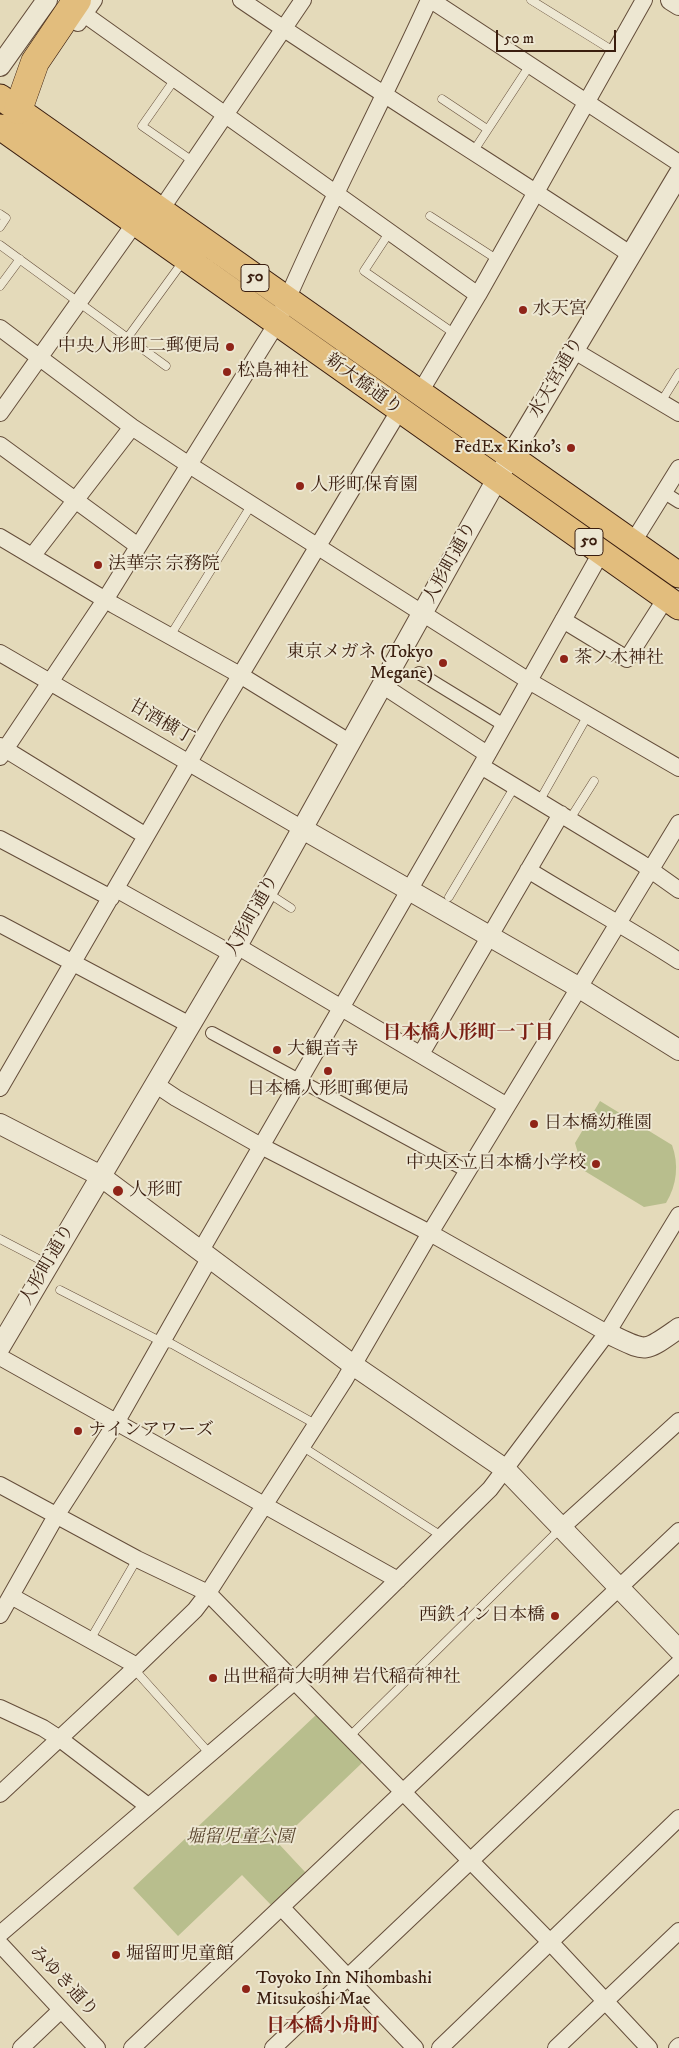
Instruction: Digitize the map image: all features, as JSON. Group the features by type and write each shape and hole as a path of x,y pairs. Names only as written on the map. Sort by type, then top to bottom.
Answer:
{"highway":[{"path":"4,120 35,62 80,7"}],"main road":[{"name":"新大橋通り","path":"4,120 160,211 679,575"},
{"name":"新大橋通り","path":"4,120 135,223 399,411 673,602"}],"street":[{"path":"0,66 47,0"},
{"path":"94,0 80,7 175,79 478,295"},
{"path":"241,0 385,97 537,192 630,254"},
{"path":"160,211 303,0"},
{"path":"146,836 2,750 105,600 188,463 277,323 336,193 385,97 430,0 679,163"},
{"path":"419,394 537,192 644,0"},
{"path":"671,0 679,5"},
{"name":"水天宮通り","path":"497,479 679,174"},
{"path":"0,413 135,223"},
{"path":"0,328 132,427 423,614 529,680 679,768"},
{"path":"574,350 679,413"},
{"path":"0,1088 74,964 188,762 399,411"},
{"path":"32,555 132,427"},
{"path":"0,445 138,546"},
{"path":"633,542 679,468"},
{"name":"人形町通り","path":"0,1347 99,1175 235,950 497,479"},
{"path":"663,492 679,502"},
{"path":"0,537 105,600 240,675 349,742"},
{"path":"0,1615 56,1516 117,1421 162,1342 204,1255 261,1146 343,1007 602,551"},
{"path":"563,620 627,659 673,602"},
{"name":"甘酒横丁","path":"0,652 302,828"},
{"path":"419,673 504,725"},
{"path":"382,685 484,760 515,786 566,816 679,890"},
{"path":"421,1054 528,870 566,816"},
{"path":"302,828 578,987 679,1050"},
{"path":"0,1794 195,1610 208,1593 354,1365 430,1233 578,987 678,828"},
{"path":"0,839 235,950 343,1007 507,1106"},
{"path":"528,870 679,961"},
{"path":"0,924 190,1025"},
{"path":"212,1033 467,1171"},
{"path":"155,1084 261,1146 430,1233 607,1333 640,1348 650,1348 679,1328"},
{"path":"0,1124 99,1175 354,1365 505,1469 679,1650"},
{"path":"0,1934 295,1681 440,1536 490,1489 607,1333 679,1215"},
{"path":"0,1357 398,1580"},
{"path":"562,1527 679,1421"},
{"path":"0,1485 137,1559 208,1593 405,1792 649,2048"},
{"path":"132,2048 679,1531"},
{"path":"11,1596 136,1667"},
{"path":"273,2048 472,1862 679,1663"},
{"path":"0,1708 60,1739 148,1806"},
{"path":"440,2048 679,1818"},
{"path":"282,1908 415,2048"},
{"path":"556,2048 679,1931"},
{"name":"みゆき通り","path":"0,1944 97,2048"},
{"path":"22,2048 61,2010"}],"lane":[{"path":"531,0 615,52"},
{"path":"473,152 530,65"},
{"path":"175,79 142,126 194,162"},
{"path":"442,99 487,129"},
{"path":"0,214 6,218 0,227"},
{"path":"430,216 498,260"},
{"path":"389,233 364,271 455,334"},
{"path":"0,245 80,301 166,366"},
{"path":"128,337 186,258"},
{"path":"0,286 20,259"},
{"path":"661,402 679,372"},
{"path":"170,636 252,503"},
{"path":"540,800 588,715"},
{"path":"566,816 594,781"},
{"path":"449,897 515,786"},
{"path":"266,892 291,908"},
{"path":"0,1239 48,1264"},
{"path":"60,1290 162,1342 172,1344 317,1425"},
{"path":"303,1447 440,1536"},
{"path":"350,1736 562,1527"},
{"path":"90,1640 137,1559"},
{"path":"136,1667 210,1754"}],"green space":[{"path":"600,1101 672,1145 676,1160 676,1174 673,1189 666,1203 644,1207 583,1170 575,1143"},
{"name":"堀留児童公園","path":"317,1714 363,1762 278,1843 306,1873 272,1906 242,1875 178,1936 133,1888"}],"place":[{"name":"水天宮","path":"523,310"},
{"name":"中央人形町二郵便局","path":"230,347"},
{"name":"松島神社","path":"227,372"},
{"name":"FedEx Kinko's","path":"571,448"},
{"name":"人形町保育園","path":"300,486"},
{"name":"法華宗 宗務院","path":"98,565"},
{"name":"茶ノ木神社","path":"564,659"},
{"name":"東京メガネ (Tokyo Megane)","path":"443,663"},
{"name":"大観音寺","path":"277,1050"},
{"name":"日本橋人形町郵便局","path":"328,1071"},
{"name":"日本橋幼稚園","path":"534,1124"},
{"name":"中央区立日本橋小学校","path":"596,1164"},
{"name":"人形町","path":"118,1191"},
{"name":"ナインアワーズ","path":"78,1431"},
{"name":"西鉄イン日本橋","path":"555,1616"},
{"name":"出世稲荷大明神 岩代稲荷神社","path":"213,1678"},
{"name":"堀留町児童館","path":"116,1955"},
{"name":"Toyoko Inn Nihombashi Mitsukoshi Mae","path":"246,1989"}],"district":[{"name":"日本橋人形町一丁目","path":"468,1034"},
{"name":"日本橋小舟町","path":"323,2027"}]}
